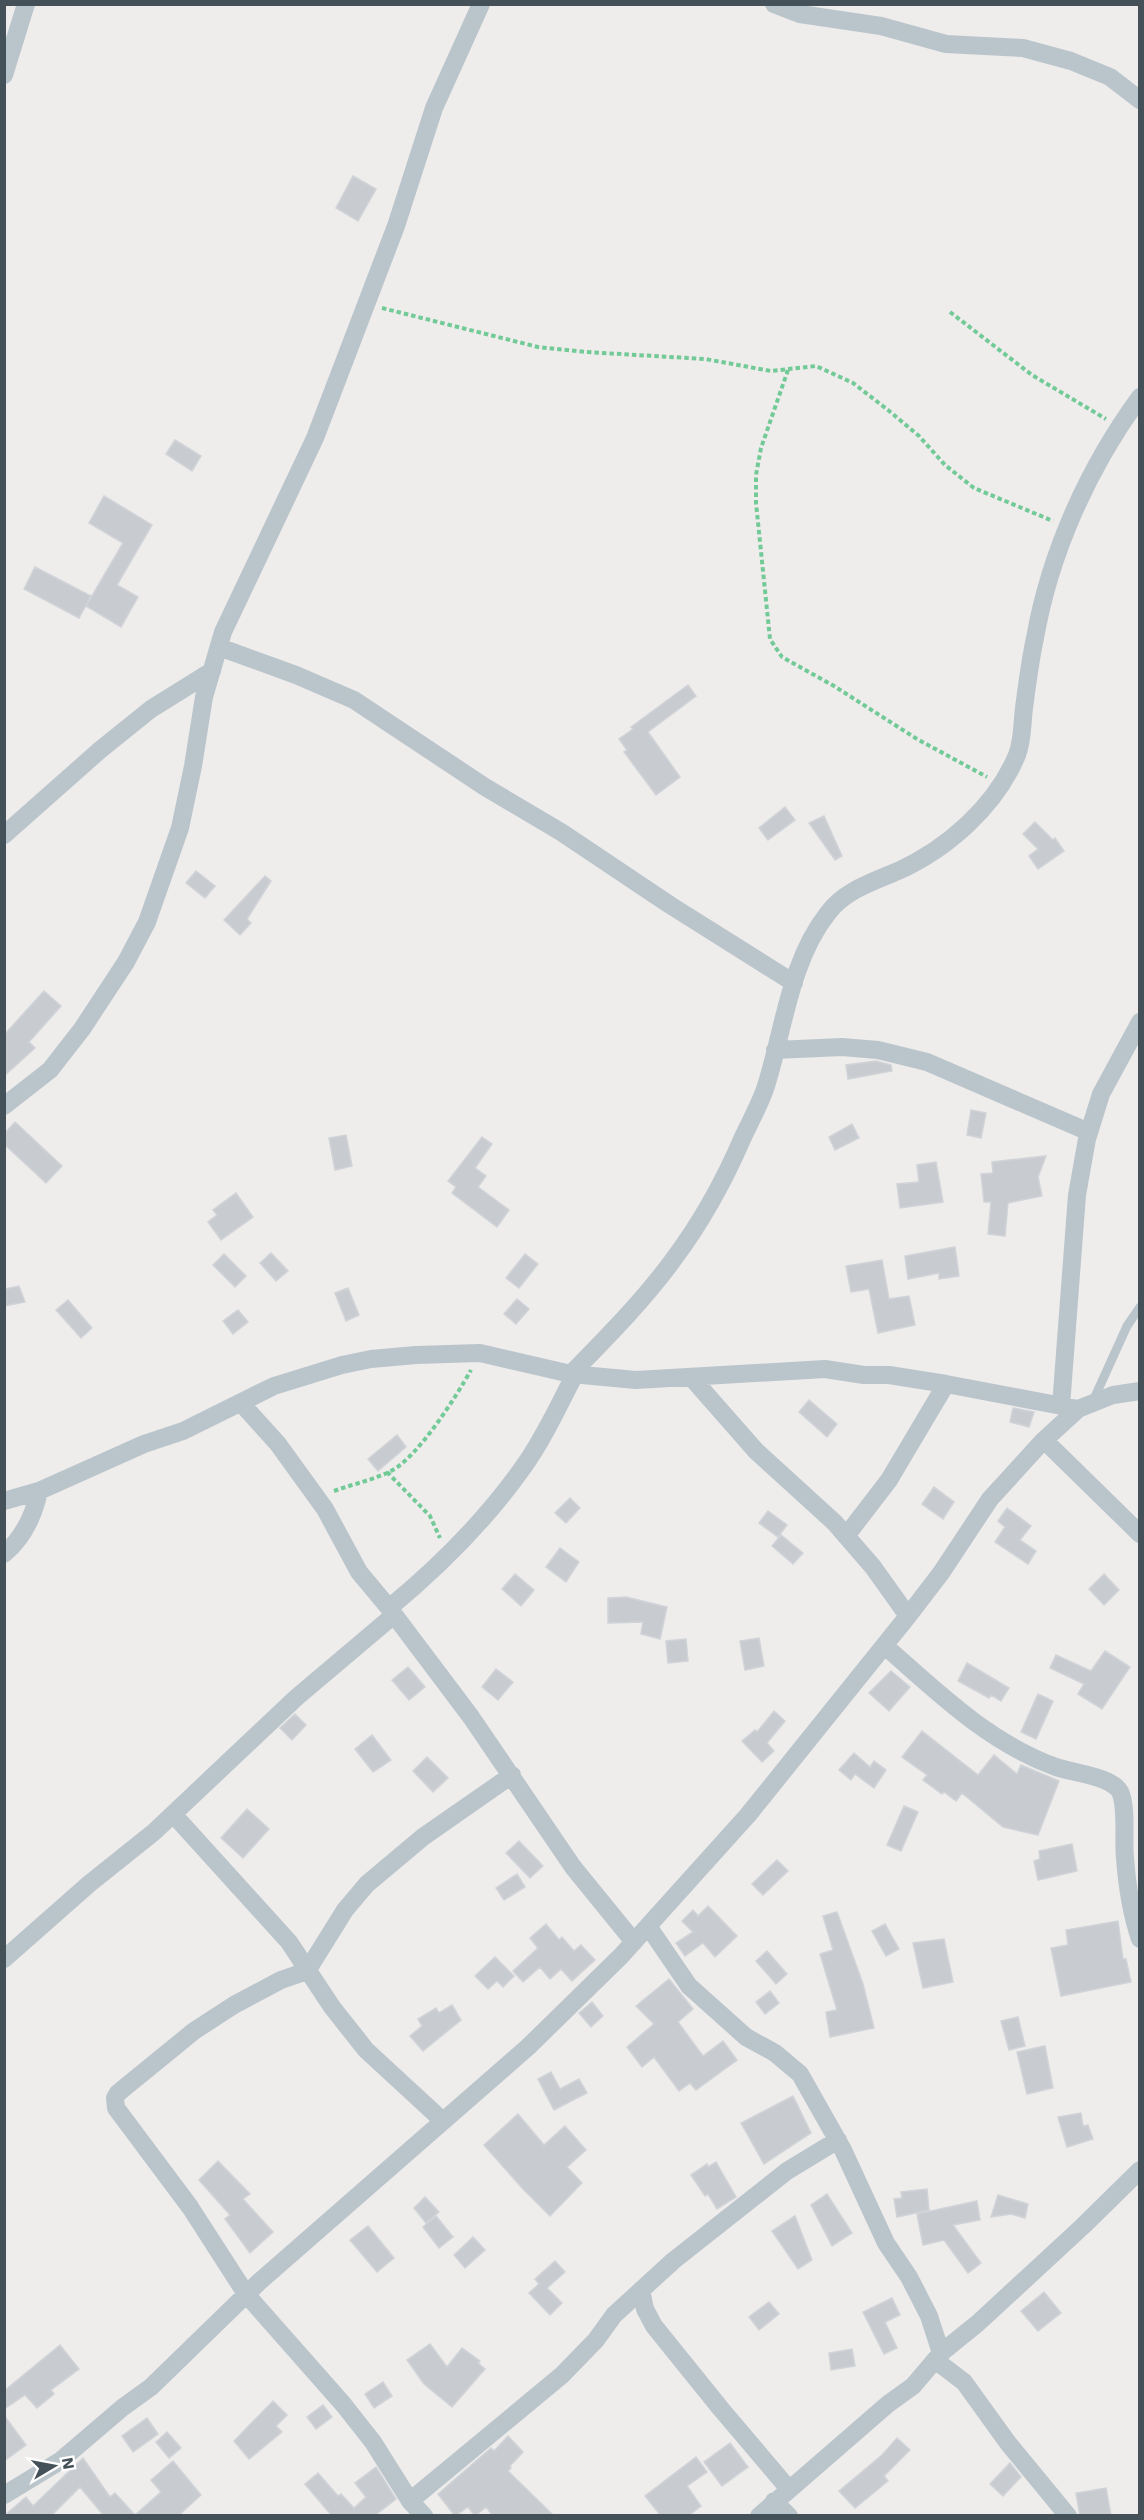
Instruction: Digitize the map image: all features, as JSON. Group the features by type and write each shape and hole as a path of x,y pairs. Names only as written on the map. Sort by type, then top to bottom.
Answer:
{"street":[{"path":"4,75 26,4"},
{"path":"4,1106 50,1070 82,1029 126,962 147,922 180,828 204,697 219,647 242,591 315,438 396,226 434,108 481,4"},
{"path":"774,4 800,14 881,26 946,44 1023,48 1071,61 1110,77 1140,100"},
{"path":"4,1959 173,1814 297,1697 392,1612 481,1520 524,1466 546,1431 573,1374 625,1319 675,1258 728,1172 765,1090 794,983 806,950 829,912 858,887 900,870 940,848 963,830 1008,774 1019,751 1039,614 1048,579 1086,488 1119,428 1140,398"},
{"path":"219,647 296,675 354,700 485,787 561,832 794,983"},
{"path":"4,835 143,715 212,671"},
{"path":"4,2495 60,2461 151,2386 246,2294 528,2047 634,1942 748,1815 885,1646 941,1573 990,1499 1077,1406 1077,1195 1089,1132 1101,1094 1140,1022"},
{"path":"775,1050 842,1047 878,1050 927,1062 1089,1132"},
{"path":"4,1501 39,1491 144,1444 183,1431 242,1404 274,1386 342,1365 371,1359 480,1353 573,1374 636,1380 825,1370 946,1384 1077,1406 1113,1395 1140,1391"},
{"path":"691,1377 756,1451 846,1536 873,1567 908,1616"},
{"path":"846,1536 889,1480 946,1384"},
{"path":"242,1404 278,1443 316,1497 358,1572 392,1612 512,1775 573,1867 634,1942"},
{"path":"1044,1440 1140,1533"},
{"path":"4,1554 27,1527 36,1508 39,1491"},
{"path":"885,1646 988,1734 1019,1752 1057,1767 1114,1784 1121,1793 1125,1858 1135,1924 1140,1939"},
{"path":"512,1775 423,1837 367,1884 345,1910 307,1971 281,1980 234,2005 194,2031 129,2083 115,2098 116,2108 190,2207 246,2294 343,2404 373,2442 415,2510 562,2375 596,2340 614,2314 673,2261 787,2171 838,2140"},
{"path":"173,1814 289,1942 307,1971 366,2050 443,2121"},
{"path":"648,1926 689,1986 746,2037 775,2053 800,2074 838,2140 886,2243 909,2277 929,2316 938,2357 963,2382 1008,2443 1068,2516"},
{"path":"759,2516 788,2488 913,2386 938,2357 1075,2234 1140,2170"},
{"path":"641,2290 645,2308 654,2325 788,2488"},
{"path":"774,2501 789,2516"}],"lane":[{"path":"1077,1406 1140,1307"}],"path":[{"path":"367,303 439,324 538,346 586,352 705,359 771,371 816,366 853,383 896,416 945,465 974,488 1068,528"},
{"path":"950,312 1032,375 1119,428"},
{"path":"788,370 761,448 756,475 756,503 770,639 782,657 834,686 917,739 1000,784"},
{"path":"316,1497 387,1472 410,1456 461,1388 480,1353"},
{"path":"387,1472 430,1516 438,1530 443,1561"}],"building":[{"path":"353,176 376,189 358,221 336,208"},
{"path":"175,440 201,456 192,471 166,454"},
{"path":"104,496 152,525 117,585 138,597 121,627 86,606 123,543 89,523"},
{"path":"35,567 91,596 79,618 24,589"},
{"path":"688,685 696,696 648,732 680,777 656,795 624,752 627,750 619,739 633,729 631,727"},
{"path":"785,807 795,820 768,840 759,828"},
{"path":"824,816 842,856 835,860 809,823"},
{"path":"1035,822 1053,840 1055,838 1064,851 1038,869 1029,856 1038,849 1023,834"},
{"path":"196,871 215,886 205,898 186,883"},
{"path":"265,876 271,881 247,919 251,923 240,935 224,920"},
{"path":"44,991 61,1006 29,1042 35,1048 4,1076 4,1035"},
{"path":"876,1061 891,1065 892,1071 848,1079 846,1065"},
{"path":"971,1110 986,1113 981,1138 967,1135"},
{"path":"15,1122 62,1166 46,1183 4,1144 4,1134"},
{"path":"852,1124 859,1138 835,1150 829,1137"},
{"path":"346,1135 352,1166 335,1170 329,1138"},
{"path":"482,1137 492,1144 475,1168 486,1176 478,1187 509,1210 497,1227 452,1193 456,1187 448,1181"},
{"path":"1046,1156 1038,1177 1042,1196 1008,1203 1005,1236 988,1234 991,1202 984,1202 981,1174 993,1173 992,1162"},
{"path":"936,1162 943,1202 900,1208 897,1184 919,1182 917,1165"},
{"path":"236,1193 253,1217 221,1240 208,1222 217,1215 213,1210"},
{"path":"955,1247 959,1276 939,1279 939,1273 908,1279 905,1256"},
{"path":"271,1253 288,1271 276,1281 260,1263"},
{"path":"224,1254 246,1276 235,1287 213,1265"},
{"path":"525,1254 538,1264 519,1288 506,1278"},
{"path":"882,1260 889,1299 909,1296 915,1325 878,1333 869,1289 851,1292 846,1266"},
{"path":"19,1286 25,1302 4,1306 4,1289"},
{"path":"348,1288 359,1315 346,1321 335,1293"},
{"path":"517,1299 529,1309 516,1324 504,1314"},
{"path":"68,1300 92,1328 81,1338 56,1310"},
{"path":"238,1310 248,1322 233,1334 223,1321"},
{"path":"809,1400 837,1424 827,1437 799,1412"},
{"path":"1013,1408 1034,1412 1029,1427 1010,1422"},
{"path":"397,1435 406,1447 378,1471 368,1459"},
{"path":"934,1487 954,1502 943,1519 922,1504"},
{"path":"570,1498 580,1508 566,1523 555,1513"},
{"path":"1007,1508 1031,1526 1020,1540 1036,1551 1028,1564 995,1542 1005,1527 998,1521"},
{"path":"768,1511 787,1525 778,1537 759,1523"},
{"path":"781,1535 803,1553 793,1564 772,1546"},
{"path":"560,1548 579,1562 566,1582 546,1567"},
{"path":"515,1574 534,1590 521,1606 502,1589"},
{"path":"1104,1574 1119,1590 1104,1605 1089,1589"},
{"path":"626,1597 667,1607 660,1639 641,1634 643,1622 608,1623 608,1598"},
{"path":"759,1638 764,1666 745,1670 740,1641"},
{"path":"686,1639 688,1661 668,1663 666,1641"},
{"path":"1105,1651 1130,1667 1102,1709 1078,1694 1084,1684 1050,1668 1056,1655 1091,1671"},
{"path":"967,1663 1009,1688 1001,1701 991,1695 989,1698 958,1681"},
{"path":"408,1667 425,1687 409,1700 392,1680"},
{"path":"496,1669 513,1682 498,1700 482,1687"},
{"path":"891,1671 910,1687 889,1711 869,1693"},
{"path":"1038,1694 1053,1701 1036,1739 1021,1732"},
{"path":"774,1711 785,1721 767,1743 774,1751 762,1762 742,1741 755,1730 757,1732"},
{"path":"295,1714 306,1725 292,1740 280,1728"},
{"path":"922,1731 978,1775 994,1755 1017,1774 1021,1765 1059,1781 1038,1835 1003,1827 962,1793 956,1801 923,1780 927,1775 902,1757"},
{"path":"372,1735 391,1760 373,1772 355,1749"},
{"path":"854,1753 870,1767 874,1761 886,1770 874,1788 855,1774 851,1780 839,1770"},
{"path":"427,1757 448,1778 433,1792 413,1771"},
{"path":"904,1806 918,1812 901,1851 887,1845"},
{"path":"247,1809 269,1829 243,1858 221,1838"},
{"path":"519,1841 543,1866 530,1878 506,1853"},
{"path":"1072,1844 1077,1871 1038,1880 1034,1861 1040,1859 1039,1851"},
{"path":"777,1860 788,1871 763,1895 752,1884"},
{"path":"517,1874 525,1887 504,1900 496,1888"},
{"path":"708,1906 737,1936 715,1957 703,1943 685,1956 676,1943 693,1932 682,1921 693,1910 698,1916"},
{"path":"837,1912 863,1984 874,2028 830,2037 826,2012 837,2010 820,1954 833,1950 823,1916"},
{"path":"1118,1921 1123,1959 1126,1959 1131,1982 1061,1996 1051,1948 1068,1945 1066,1930"},
{"path":"546,1924 559,1940 562,1937 574,1951 581,1945 595,1960 572,1981 561,1969 550,1979 540,1967 523,1982 513,1971 538,1948 530,1938"},
{"path":"885,1924 899,1949 886,1956 872,1931"},
{"path":"944,1939 953,1982 923,1988 913,1943"},
{"path":"767,1951 787,1974 776,1984 756,1961"},
{"path":"495,1957 514,1976 503,1987 497,1981 488,1989 475,1976"},
{"path":"669,1979 693,2009 678,2022 703,2056 723,2041 737,2060 696,2090 690,2083 679,2091 654,2057 642,2067 627,2047 654,2024 636,2006"},
{"path":"770,1991 779,2003 765,2014 756,2002"},
{"path":"592,2002 603,2016 591,2027 579,2013"},
{"path":"452,2005 461,2020 423,2051 410,2036 422,2026 418,2019 436,2008 439,2013"},
{"path":"1018,2017 1025,2046 1009,2050 1001,2021"},
{"path":"1045,2046 1053,2088 1027,2094 1017,2052"},
{"path":"551,2072 560,2089 579,2079 587,2093 554,2110 538,2079"},
{"path":"793,2096 811,2133 764,2164 741,2123"},
{"path":"1081,2113 1083,2126 1088,2125 1093,2139 1067,2147 1058,2117"},
{"path":"518,2114 544,2145 565,2126 586,2150 567,2167 582,2183 550,2216 484,2145"},
{"path":"218,2161 250,2194 243,2199 273,2232 250,2253 225,2219 230,2215 199,2180"},
{"path":"716,2162 736,2197 717,2209 708,2194 705,2196 691,2175 707,2164 708,2167"},
{"path":"927,2189 929,2210 897,2217 894,2199 902,2198 901,2192"},
{"path":"827,2194 852,2233 832,2246 811,2205"},
{"path":"998,2195 1028,2204 1025,2218 1011,2214 991,2217"},
{"path":"425,2197 439,2212 426,2223 414,2208"},
{"path":"977,2201 980,2220 953,2225 981,2263 968,2273 944,2240 923,2245 917,2214"},
{"path":"436,2216 453,2237 439,2248 423,2227"},
{"path":"795,2216 812,2260 798,2269 772,2231"},
{"path":"368,2226 394,2258 377,2272 350,2240"},
{"path":"473,2237 485,2250 465,2268 454,2255"},
{"path":"555,2261 565,2272 547,2288 562,2303 550,2315 529,2293 539,2284 535,2279"},
{"path":"1044,2292 1061,2313 1038,2331 1021,2311"},
{"path":"892,2298 900,2315 885,2322 897,2348 884,2354 863,2312"},
{"path":"769,2302 779,2314 759,2330 749,2317"},
{"path":"430,2344 447,2367 462,2348 480,2361 478,2363 485,2369 452,2407 424,2384 407,2360"},
{"path":"60,2345 79,2369 51,2390 54,2394 37,2408 25,2395 4,2409 4,2391"},
{"path":"852,2349 855,2366 831,2370 829,2353"},
{"path":"383,2382 392,2396 374,2408 365,2394"},
{"path":"273,2401 287,2415 276,2426 282,2432 249,2459 234,2441"},
{"path":"323,2405 332,2417 316,2429 307,2417"},
{"path":"4,2415 26,2445 4,2461"},
{"path":"147,2418 158,2434 133,2452 122,2436"},
{"path":"167,2432 181,2448 169,2458 156,2442"},
{"path":"508,2436 523,2452 508,2471 554,2516 493,2516 486,2507 475,2516 468,2507 455,2516 438,2494 491,2448 494,2451"},
{"path":"897,2438 910,2450 884,2476 888,2481 855,2508 839,2491 882,2455"},
{"path":"730,2443 748,2467 722,2486 704,2462"},
{"path":"696,2457 707,2472 687,2486 701,2506 688,2516 661,2516 645,2496"},
{"path":"83,2458 110,2497 115,2493 135,2515 161,2492 151,2480 173,2461 201,2495 178,2516 104,2516 80,2487 51,2516 4,2516 26,2497 33,2506"},
{"path":"1010,2463 1021,2477 1003,2496 990,2484"},
{"path":"376,2467 396,2499 374,2516 332,2516 305,2484 318,2473 338,2496 341,2494 354,2508 366,2497 355,2483"},
{"path":"1106,2488 1111,2516 1080,2516 1076,2493"}]}
